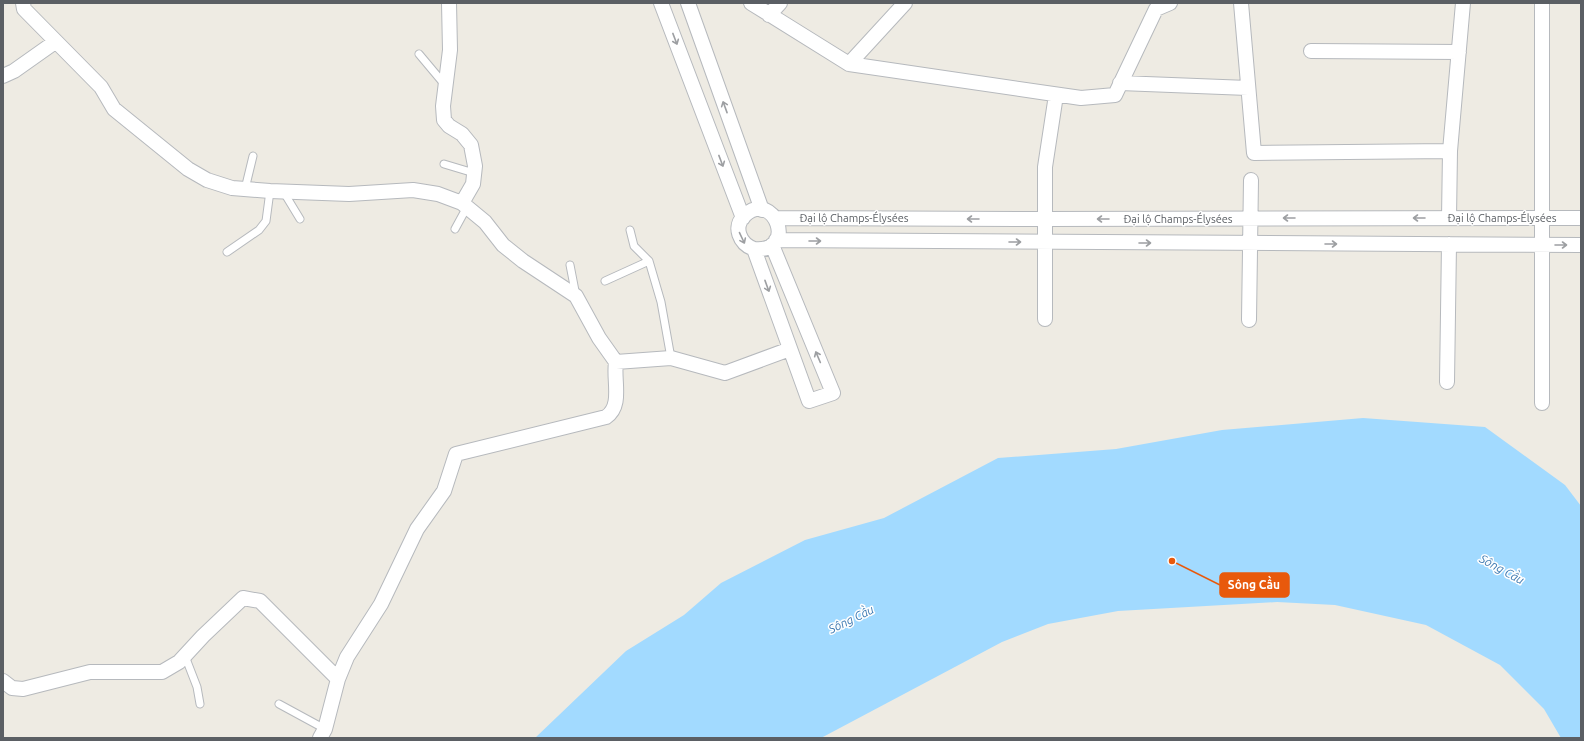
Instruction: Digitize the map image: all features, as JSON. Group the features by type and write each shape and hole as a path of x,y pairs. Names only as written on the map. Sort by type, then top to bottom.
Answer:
{"street":[{"path":"449,3 450,50 443,106 444,120 449,126 462,134 471,145 475,166 473,184 464,205"},
{"path":"661,3 743,218"},
{"path":"688,3 762,210 751,211 743,218 740,224 740,237 748,247 754,249 809,401 833,393 774,243 779,229 776,218"},
{"path":"750,3 849,64 1081,98 1114,95 1156,9 1170,3"},
{"path":"769,15 780,3"},
{"path":"849,64 905,3"},
{"path":"1241,3 1254,153 1450,151"},
{"path":"1448,218 1450,151 1463,3"},
{"path":"1542,3 1542,403"},
{"path":"21,5 55,42 71,55 101,87 114,109 183,165 207,180 232,188 276,191 349,194 413,190 438,194 464,205 485,222 503,245 518,257 576,296 598,338 616,362 616,406 613,413 606,417 456,454 444,491 417,528 381,604 347,657 338,679 323,734"},
{"path":"3,76 14,71 55,42"},
{"path":"1311,51 1459,52"},
{"path":"1120,83 1248,88"},
{"path":"1045,319 1045,167 1056,95"},
{"path":"1249,320 1252,180"},
{"name":"Đại lộ Champs-Élysées","path":"762,210 776,218 1581,218"},
{"name":"Đại lộ Champs-Élysées","path":"754,249 760,250 774,243 1044,242 1581,245"},
{"path":"1447,382 1449,244"},
{"path":"616,362 672,358 726,373 790,349"},
{"path":"3,681 12,688 23,689 90,672 162,672 179,662 243,598 260,601 338,679"}],"lane":[{"path":"419,54 446,85"},
{"path":"245,189 253,156"},
{"path":"444,164 474,173"},
{"path":"276,191 300,219"},
{"path":"227,252 258,230 266,221 276,191"},
{"path":"455,229 464,205"},
{"path":"630,230 634,246 649,261 661,302 672,358"},
{"path":"605,281 649,261"},
{"path":"570,265 576,296"},
{"path":"185,656 197,688 200,704"},
{"path":"279,704 323,734"}],"water":[{"name":"Sông Cầu","path":"1363,418 1485,427 1565,485 1581,506 1581,738 1561,738 1544,709 1500,665 1426,625 1335,605 1277,602 1118,611 1048,624 1002,642 821,738 535,738 626,651 684,615 721,583 805,540 884,518 998,458 1116,449 1222,430"}],"place":[{"name":"Sông Cầu","path":"1172,561"}]}
